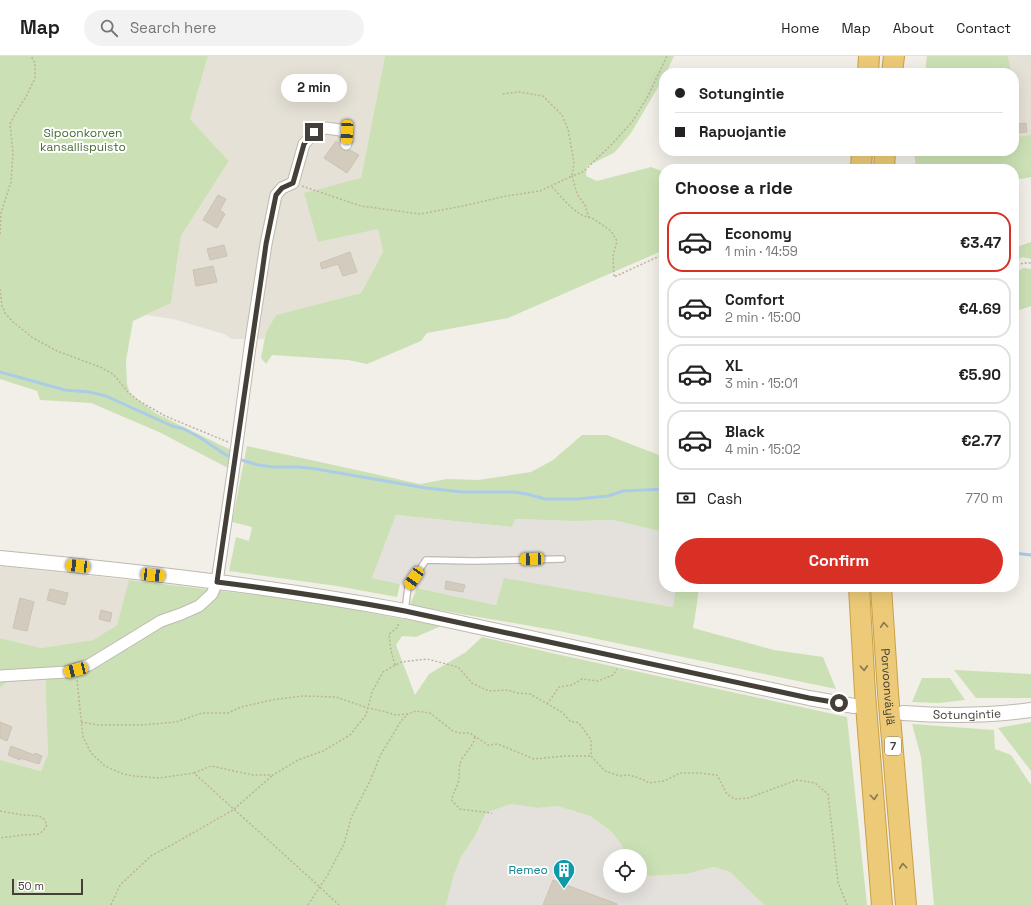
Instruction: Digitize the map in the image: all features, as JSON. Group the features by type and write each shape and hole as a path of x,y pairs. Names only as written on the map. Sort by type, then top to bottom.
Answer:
{"highway":[{"path":"868,68 869,56"},
{"path":"893,68 894,56"},
{"name":"Porvoonväylä","path":"859,592 865,693 882,905"},
{"name":"Porvoonväylä","path":"881,592 888,693 906,905"}],"street":[{"path":"0,676 66,672 89,665 161,621 199,606 212,594 217,582 250,347 265,251 276,195 282,188 293,183 304,144 314,132 326,128 347,132 346,144"},
{"path":"0,558 217,582 296,592 355,602 402,614 625,658 809,698 854,706"},
{"name":"Sotungintie","path":"903,713 984,715 1031,710"}],"lane":[{"path":"402,614 408,587 426,560 473,561 562,559"}],"path":[{"path":"0,234 1,213 11,182 13,153 10,124 27,95 34,78 36,63 31,56"},
{"path":"661,68 667,56"},
{"path":"293,183 362,206 420,214 506,196 540,191 583,172 612,144 632,122 648,96 659,73"},
{"path":"502,94 518,92 543,96 562,115 568,129 574,162 572,176 577,194 585,205 589,218"},
{"path":"552,186 576,211 589,218 592,218 611,231 617,241 613,256 614,277 659,256"},
{"path":"1019,265 1023,263 1031,263"},
{"path":"0,289 2,306 5,313 13,322 33,338 57,352 107,370 113,374 128,392 139,401 165,416 237,446"},
{"path":"395,665 391,651 389,634 398,627 402,614"},
{"path":"547,704 559,687 572,685 582,679 598,681 613,675 625,658"},
{"path":"111,905 120,885 151,856 233,810 273,775 298,760 323,752 350,735 366,715 372,692 383,672 401,662 426,659 458,667 472,683 489,691 508,690 517,693 530,694 563,713 570,721 579,723 591,740 591,756 605,771 620,776 630,775 649,783 664,781 680,773 717,775 727,794 736,799 748,798 797,780 815,783 828,794 838,882 847,905"},
{"path":"76,670 83,737 91,753 105,766 123,774 159,778 194,773 211,766 253,775 273,775"},
{"path":"81,722 99,725 141,725 176,722 202,713 228,713 241,707 272,700 303,696 336,697 368,708 396,715 408,714 416,711 430,713 453,731 470,733 488,745 498,744 534,759 564,756 591,756"},
{"path":"308,905 327,876 344,844 351,818 371,779 380,756 401,721 408,714"},
{"path":"475,737 474,742 462,759 458,769 458,785 452,796 452,801 460,810 492,813"},
{"path":"194,773 339,905"},
{"path":"0,811 39,816 47,825 39,834 0,838"}],"shaded area":[{"path":"208,56 385,56 361,178 378,229 383,252 361,293 276,315 266,332 264,339 232,339 224,334 173,319 146,315 171,303 181,236 229,161 190,119"},
{"path":"1008,56 1031,56 1031,135 1019,136 1019,68 1010,68"},
{"path":"396,515 512,527 515,519 574,521 613,520 659,531 659,592 676,592 674,607 504,579 496,605 372,578"},
{"path":"1,566 129,580 117,625 93,640 41,648 0,638"},
{"path":"46,679 48,754 41,771 0,760 0,688 8,681"},
{"path":"511,804 538,808 557,806 590,816 611,831 623,849 603,849 603,893 647,893 647,875 686,874 714,867 730,872 764,905 446,905 454,875 461,857 474,838 486,813"}],"green space":[{"name":"Sipoonkorven kansallispuisto","path":"0,56 208,56 190,119 229,161 181,236 171,303 133,321 126,361 127,384 130,394 157,414 233,451 228,468 159,432 91,403 40,400 37,391 0,379"},
{"path":"385,56 674,56 668,68 659,68 659,85 631,133 614,153 587,166 586,176 597,181 651,167 659,170 659,252 508,318 427,333 421,341 367,364 348,360 272,355 266,364 261,358 266,332 276,315 361,293 383,252 378,229 318,242 304,193 361,178"},
{"path":"927,56 1008,56 1010,68 925,68"},
{"path":"1031,135 1031,177 1019,179 1019,164 915,164 915,156 1019,156 1019,136"},
{"path":"1031,242 1031,259 1022,257 1019,259 1019,246"},
{"path":"1023,268 1031,269 1031,306 1019,310 1019,271"},
{"path":"582,435 607,435 659,455 659,531 613,520 574,521 515,519 512,527 396,515 372,578 400,584 397,597 337,586 229,571 236,537 249,541 252,527 232,522 247,446 420,484 447,479 478,480 531,472 553,460"},
{"path":"504,578 673,607 675,592 698,592 693,628 774,650 823,657 836,689 559,631 410,605 417,588 496,605"},
{"path":"129,580 257,595 269,594 441,626 416,637 402,636 396,645 415,695 429,674 466,652 482,637 847,717 867,905 764,905 730,872 714,867 686,874 649,876 647,875 647,849 623,849 611,831 590,816 557,806 538,808 511,804 486,813 474,838 461,857 454,875 446,905 0,905 0,760 41,771 48,754 46,679 8,681 0,688 0,638 41,648 93,640 117,625"},
{"path":"954,670 1031,674 1031,698 976,698"},
{"path":"922,678 950,678 965,700 938,703 912,702"},
{"path":"1031,722 1031,771 998,728"},
{"path":"912,724 994,730 995,749 1011,755 1031,785 1031,905 934,905 921,757"}],"building":[{"path":"1026,123 1027,132 1019,133 1019,124"},
{"path":"336,141 339,143 342,150 350,150 359,155 347,173 324,158"},
{"path":"218,195 226,199 220,210 225,214 217,228 203,220"},
{"path":"224,245 227,256 210,260 207,249"},
{"path":"350,252 357,272 343,276 338,264 322,269 320,263"},
{"path":"213,266 217,282 196,286 193,270"},
{"path":"446,581 465,585 463,592 445,589"},
{"path":"50,589 68,593 65,605 47,600"},
{"path":"20,598 34,602 27,631 13,628"},
{"path":"101,610 112,613 110,622 99,619"},
{"path":"0,722 12,727 7,741 0,738"},
{"path":"11,746 34,755 35,753 42,756 39,764 20,758 20,760 8,755"},
{"name":"Remeo","path":"553,880 617,904 617,905 543,905"}],"waterway":[{"path":"0,372 65,390 89,392 106,396 172,426 184,429 226,455 232,457"},
{"path":"238,459 258,465 316,469 426,488 462,492 514,492 545,499 577,499 608,496 623,491 659,489"},
{"path":"1019,554 1031,555"}],"place":[{"name":"Remeo","path":"564,890"}],"route":[{"path":"314,132 304,144 293,183 282,188 276,195 266,244 250,347 217,582 288,591 405,611 809,698 839,703"}]}
